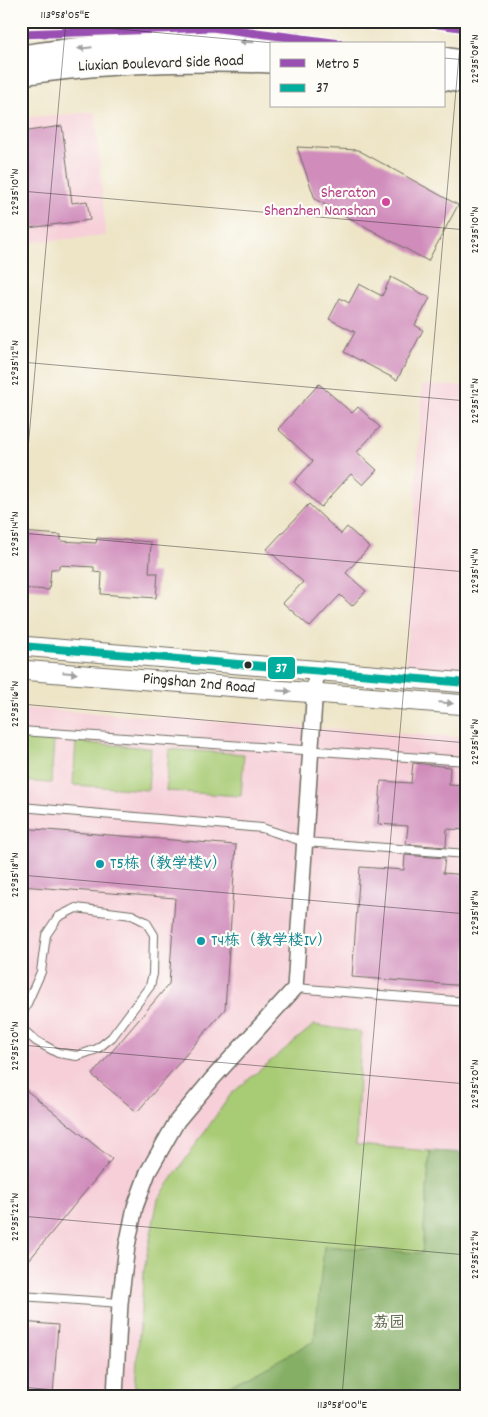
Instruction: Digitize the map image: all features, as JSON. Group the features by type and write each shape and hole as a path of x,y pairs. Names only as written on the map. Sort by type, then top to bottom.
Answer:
{"main road":[{"name":"Liuxian Boulevard Side Road","path":"21,56 166,42 270,43"},
{"path":"446,58 467,62"},
{"name":"Liuxian Boulevard Side Road","path":"21,74 118,63 183,61 270,62"},
{"path":"446,79 467,83"}],"street":[{"name":"Pingshan 2nd Road","path":"21,646 467,684"},
{"name":"Pingshan 2nd Road","path":"21,670 467,705"},
{"path":"115,1396 120,1303 127,1246 135,1207 148,1172 177,1121 213,1078 295,988 316,671"}],"lane":[{"path":"21,731 467,761"},
{"path":"21,807 262,828 304,842 467,854"},
{"path":"21,1017 41,972 46,935 58,917 76,908 132,915 146,922 154,935 153,974 150,986 112,1037 96,1049 76,1056 58,1053 36,1042 21,1028"},
{"path":"295,988 467,1002"},
{"path":"21,1296 120,1303"}],"shaded area":[{"path":"95,112 106,236 21,243 21,118"},
{"path":"422,385 467,386 467,671 406,667"},
{"path":"21,708 467,738 467,1396 21,1396"}],"green space":[{"path":"21,738 54,741 51,783 21,781"},
{"path":"76,742 151,748 148,790 73,785"},
{"path":"169,749 244,754 241,796 166,791"},
{"path":"314,1025 361,1032 356,1145 430,1151 422,1254 324,1246 315,1341 212,1396 135,1387 144,1270 158,1199 231,1094"},
{"name":"荔园","path":"430,1151 467,1153 467,1396 212,1396 314,1341 324,1246 422,1253"},
{"path":"135,1387 210,1396 135,1396"}],"building":[{"path":"62,126 72,203 87,201 90,220 21,229 21,132"},
{"name":"Sheraton Shenzhen Nanshan","path":"297,147 358,150 458,205 428,261 315,199"},
{"path":"391,277 430,298 415,325 423,330 397,380 344,352 355,332 329,319 340,298 349,303 359,284 382,296"},
{"path":"319,384 352,413 358,407 380,427 357,452 377,470 363,485 351,474 321,507 294,482 313,461 278,429"},
{"path":"309,504 341,534 347,527 369,547 346,573 366,591 352,606 340,595 310,627 283,603 303,582 267,549"},
{"path":"21,532 61,535 61,541 96,543 97,538 151,542 149,573 158,573 156,598 101,594 102,573 94,572 94,567 59,565 59,569 51,569 49,590 21,588"},
{"path":"413,763 450,767 449,785 467,786 467,830 447,829 446,847 406,844 408,826 378,824 381,781 411,783"},
{"path":"21,828 236,845 225,1009 137,1112 92,1075 169,984 175,898 21,886"},
{"path":"405,855 445,858 443,873 467,875 467,986 352,977 360,867 404,870"},
{"path":"21,1086 112,1159 21,1270"},
{"path":"21,1322 58,1325 53,1396 21,1396"}],"metro line":[{"name":"5","path":"417,21 467,28"},
{"name":"5","path":"21,34 212,27 325,42"}],"transit line":[{"name":"37","path":"21,646 467,683"}],"place":[{"name":"Sheraton Shenzhen Nanshan","path":"386,202"},
{"name":"T5栋（教学楼V）","path":"100,864"},
{"name":"T4栋（教学楼IV）","path":"201,941"}]}
